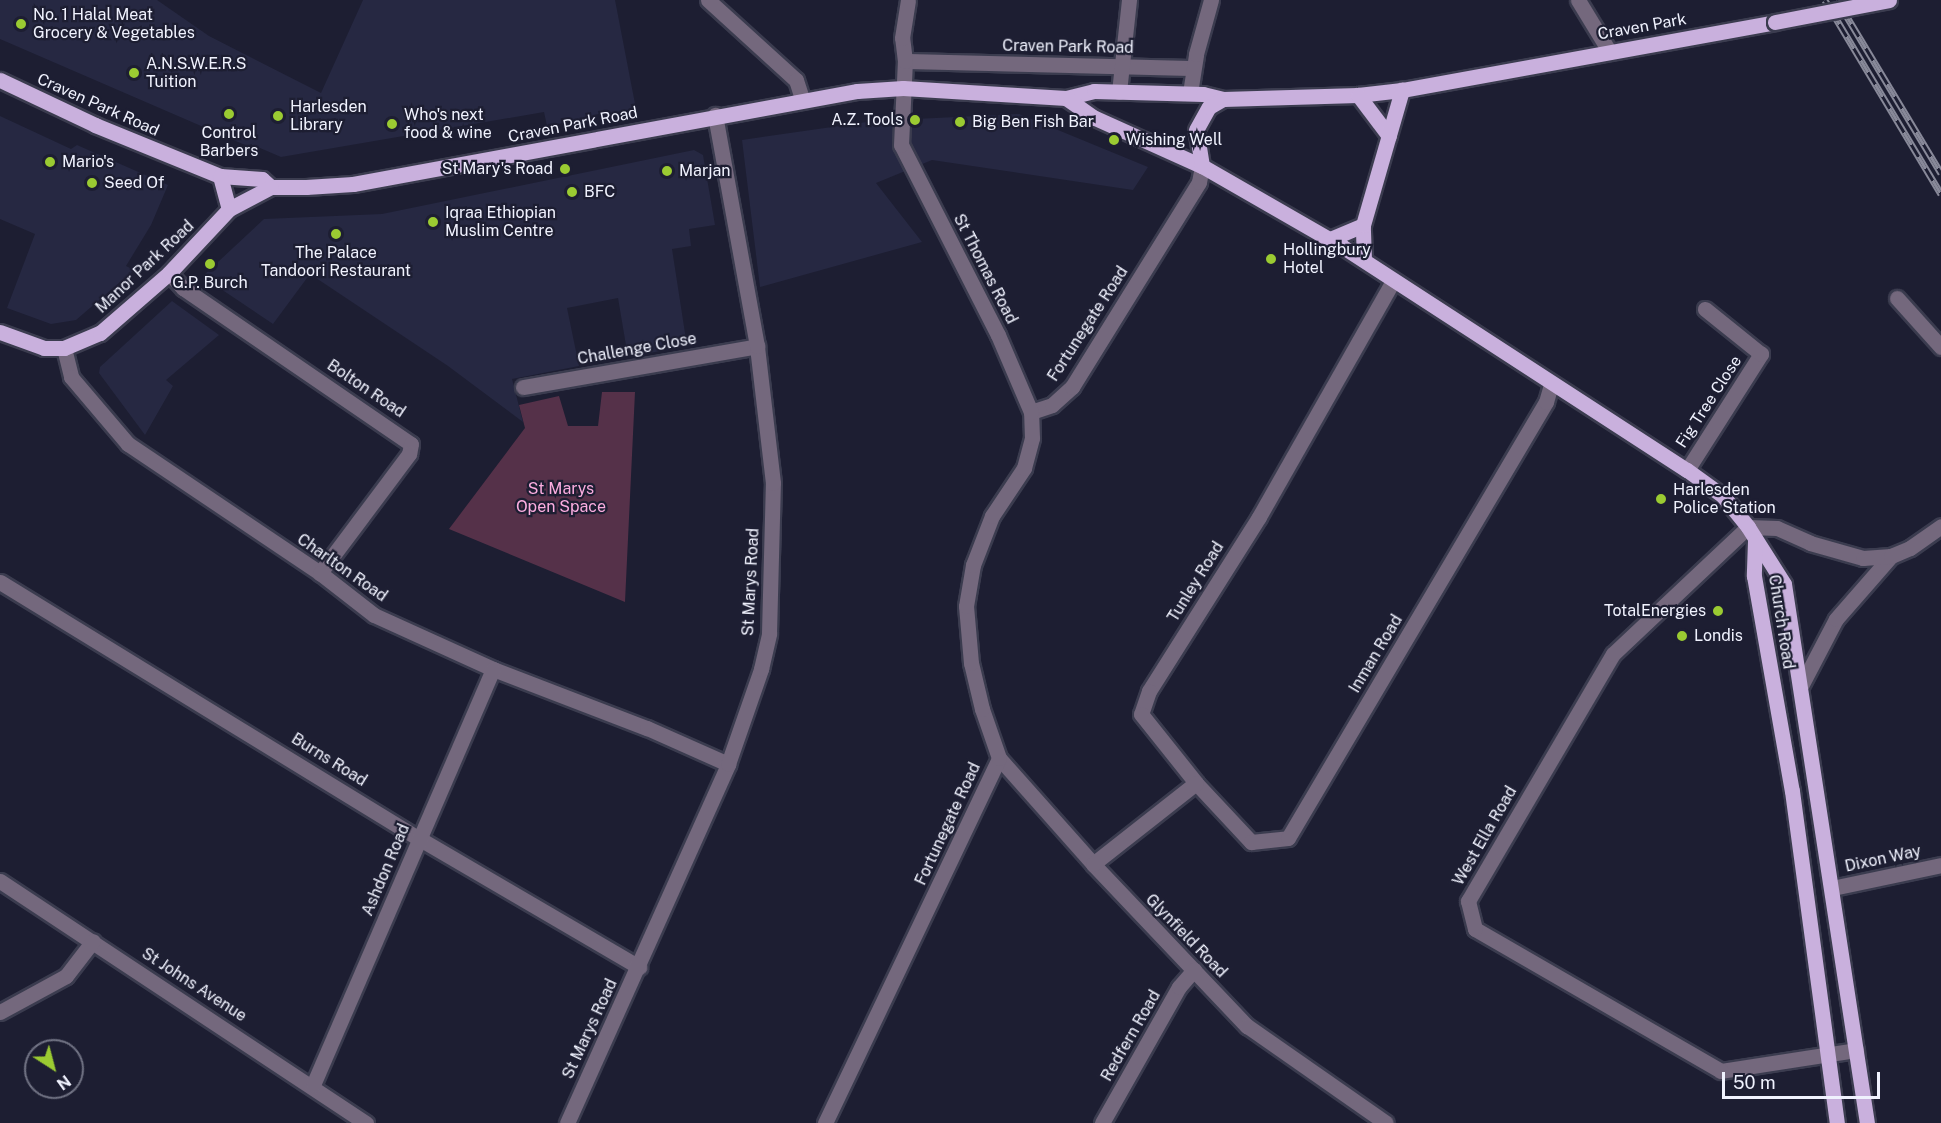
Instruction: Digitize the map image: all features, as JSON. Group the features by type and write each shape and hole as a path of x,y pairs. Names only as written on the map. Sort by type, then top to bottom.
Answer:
{"main road":[{"name":"Craven Park","path":"1223,99 1358,95 1402,90 1775,22 1861,3 1889,0"},
{"name":"Craven Park Road","path":"0,80 105,129 220,176 262,179 271,187 353,184 802,98 903,88 1066,98 1094,92 1190,93 1223,99"},
{"path":"1364,260 1363,225 1402,90"},
{"path":"1358,95 1389,136"},
{"path":"1066,98 1095,118 1202,166 1364,260 1551,385 1687,470 1723,496 1751,534"},
{"path":"1202,166 1196,130 1205,112 1223,99"},
{"path":"220,176 229,209"},
{"name":"Manor Park Road","path":"0,332 44,348 64,348 99,333 169,273 229,209 271,187"},
{"path":"1328,240 1363,225"},
{"name":"Church Road","path":"1751,534 1784,584 1802,684 1867,1123"},
{"name":"Church Road","path":"1751,534 1754,576 1792,791 1800,874 1837,1123"}],"street":[{"path":"708,0 796,80 802,98"},
{"path":"1119,92 1129,0"},
{"path":"1190,93 1193,68 1211,0"},
{"path":"1578,0 1609,51"},
{"path":"903,88 905,61 902,38 907,3"},
{"name":"Craven Park Road","path":"905,61 1193,68"},
{"name":"St Thomas Road","path":"903,88 901,145 998,335 1031,412"},
{"name":"St Marys Road","path":"567,1123 639,967 728,764 761,669 768,633 773,483 757,346 715,115"},
{"name":"Fortunegate Road","path":"825,1123 999,758 982,709 971,663 966,606 973,565 992,516 1029,454 1031,412 1052,405 1072,387 1199,182 1202,166"},
{"name":"Bolton Road","path":"169,273 183,288 411,444 409,454 320,573"},
{"name":"Tunley Road","path":"1196,783 1141,714 1149,691 1259,517 1393,281"},
{"path":"1897,298 1941,347"},
{"name":"Fig Tree Close","path":"1687,470 1761,354 1705,309"},
{"name":"Challenge Close","path":"523,387 757,346"},
{"name":"Charlton Road","path":"64,348 70,377 128,444 320,573 374,615 493,669 647,728 728,764"},
{"name":"Inman Road","path":"1196,783 1251,842 1288,838 1546,402 1551,385"},
{"path":"1751,534 1777,528 1810,543 1863,558 1891,556 1910,548 1941,526"},
{"name":"West Ella Road","path":"1751,534 1613,654 1468,901 1474,928 1721,1071 1856,1050"},
{"path":"1802,684 1836,619 1891,556"},
{"name":"Burns Road","path":"0,582 420,838 639,967"},
{"name":"Ashdon Road","path":"313,1085 493,669"},
{"name":"Glynfield Road","path":"999,758 1093,864 1247,1026 1365,1118 1386,1123"},
{"path":"1093,864 1196,783"},
{"name":"Dixon Way","path":"1832,888 1941,865"},
{"name":"St Johns Avenue","path":"0,881 313,1085 366,1123"},
{"path":"0,1012 66,976 93,941"},
{"name":"Redfern Road","path":"1102,1123 1179,987 1194,970"}],"shaded area":[{"path":"0,0 157,0 209,36 321,93 363,0 615,0 636,109 547,126 544,112 281,157 260,148 259,151 0,39"},
{"path":"1019,114 1148,167 1133,190 932,160 876,183 922,242 760,287 742,140 874,121"},
{"path":"0,116 71,149 77,145 168,185 151,225 126,266 134,270 76,320 51,324 7,308 35,234 0,219"},
{"path":"694,150 703,155 715,225 689,229 691,246 672,249 687,346 628,357 618,298 567,308 579,366 512,379 523,422 448,366 313,276 307,278 273,324 206,279 204,275 264,219 382,214"},
{"path":"172,301 219,335 166,380 173,386 145,435 99,373 100,367"}],"green space":[{"name":"St Marys Open Space","path":"602,392 635,392 625,602 449,529 525,428 519,405 559,396 568,426 598,426"}],"railway":[{"path":"1825,0 1941,194"},
{"path":"1837,0 1941,173"}],"place":[{"name":"No. 1 Halal Meat Grocery & Vegetables","path":"21,24"},
{"name":"A.N.S.W.E.R.S Tuition","path":"134,73"},
{"name":"Control Barbers","path":"229,114"},
{"name":"Harlesden Library","path":"278,116"},
{"name":"A.Z. Tools","path":"915,120"},
{"name":"Big Ben Fish Bar","path":"960,122"},
{"name":"Who's next food & wine","path":"392,124"},
{"name":"Wishing Well","path":"1114,140"},
{"name":"Mario's","path":"50,162"},
{"name":"St Mary's Road","path":"565,169"},
{"name":"Marjan","path":"667,171"},
{"name":"Seed Of","path":"92,183"},
{"name":"BFC","path":"572,192"},
{"name":"Iqraa Ethiopian Muslim Centre","path":"433,222"},
{"name":"The Palace Tandoori Restaurant","path":"336,234"},
{"name":"Hollingbury Hotel","path":"1271,259"},
{"name":"G.P. Burch","path":"210,264"},
{"name":"Harlesden Police Station","path":"1661,499"},
{"name":"TotalEnergies","path":"1718,611"},
{"name":"Londis","path":"1682,636"}]}
